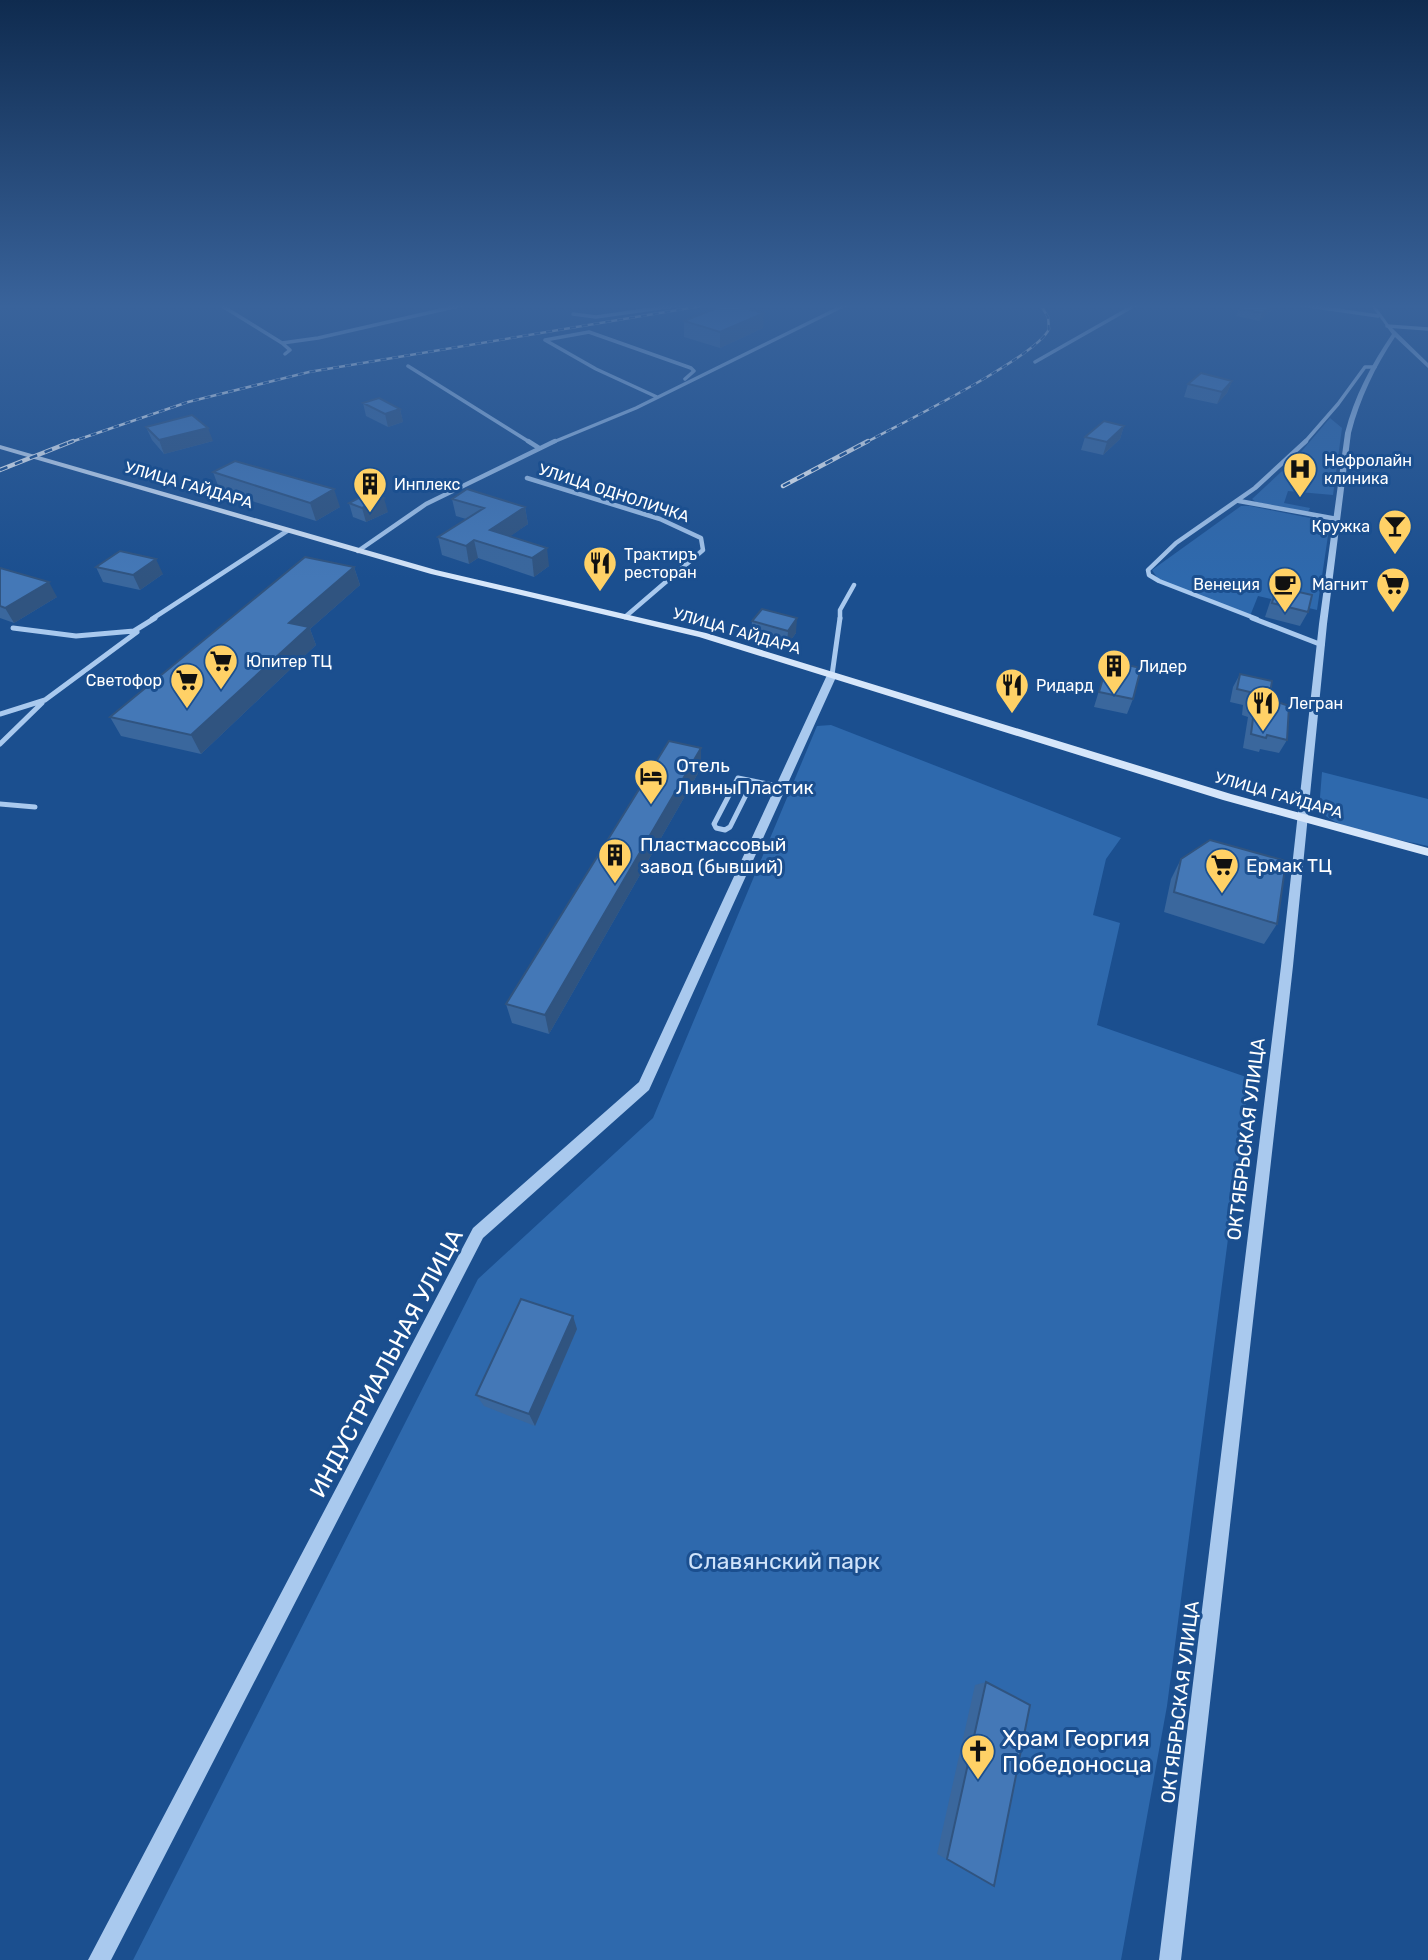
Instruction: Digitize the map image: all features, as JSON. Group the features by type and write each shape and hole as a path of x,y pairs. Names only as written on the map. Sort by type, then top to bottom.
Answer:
{"main road":[{"name":"УЛИЦА ГАЙДАРА","path":"0,447 358,551 702,635 1302,818 1428,852"}],"street":[{"path":"455,395 539,448"},
{"path":"358,551 426,504 539,448 660,395"},
{"path":"1322,645 1149,575 1150,566 1239,501 1278,468 1346,395"},
{"name":"ОКТЯБРЬСКАЯ УЛИЦА","path":"1170,1960 1283,1007 1337,519 1353,411 1361,395"},
{"name":"УЛИЦА ОДНОЛИЧКА","path":"527,478 660,519 701,538 703,550 625,617"},
{"path":"1239,501 1337,519"},
{"path":"0,744 45,700 143,628 287,531"},
{"path":"832,675 840,631 840,610 854,585"},
{"path":"13,628 76,636 127,633 143,628"},
{"name":"ИНДУСТРИАЛЬНАЯ УЛИЦА","path":"99,1960 478,1233 644,1086 832,675"},
{"path":"0,714 45,700"},
{"path":"753,780 730,827 725,830 716,828 714,824 736,780 741,778 753,780 783,787"},
{"path":"0,804 35,807"}],"green space":[{"path":"1330,418 1342,428 1333,495 1288,491 1284,503 1310,508 1308,512 1252,499 1295,459"},
{"path":"1241,506 1330,522 1317,610 1258,596 1250,616 1158,579 1152,570"},
{"name":"Славянский парк","path":"831,725 1121,838 1106,859 1093,915 1120,923 1097,1025 1249,1078 1167,1706 1121,1960 133,1960 478,1279 653,1118 817,726"},
{"path":"1322,772 1428,799 1428,846 1354,829 1328,818 1319,810"}],"building":[{"path":"379,398 400,409 385,414 363,403"},
{"path":"192,415 208,428 159,440 146,427"},
{"path":"1104,421 1124,426 1107,442 1085,437"},
{"path":"235,461 334,489 310,503 213,472"},
{"path":"467,489 525,507 490,530 547,548 532,558 474,540 466,546 438,537 484,508 452,499"},
{"path":"370,492 384,498 362,508 349,503"},
{"path":"120,551 156,559 133,575 96,567"},
{"path":"305,557 354,567 289,623 309,627 191,735 110,717"},
{"path":"0,568 49,582 5,608 0,606"},
{"path":"1277,587 1312,595 1308,612 1272,603"},
{"path":"762,609 797,618 788,631 752,621"},
{"path":"1108,661 1141,668 1133,699 1099,692"},
{"path":"1240,674 1272,681 1269,699 1289,706 1287,740 1251,734 1255,703 1249,702 1250,692 1237,689"},
{"path":"669,741 701,748 545,1015 506,1004"},
{"path":"1210,840 1286,861 1277,924 1174,892 1181,859"},
{"path":"521,1299 573,1316 529,1414 476,1395"},
{"name":"Храм Георгия Победоносца","path":"986,1682 1030,1705 994,1886 947,1859"}],"railway":[{"path":"68,443 214,395"},
{"path":"865,443 954,395"},
{"path":"0,470 73,441"},
{"path":"783,486 868,441"}],"place":[{"name":"Нефролайн клиника","path":"1300,499"},
{"name":"Инплекс","path":"370,514"},
{"name":"Кружка","path":"1395,556"},
{"name":"Трактиръ ресторан","path":"600,593"},
{"name":"Венеция","path":"1285,614"},
{"name":"Магнит","path":"1393,614"},
{"name":"Юпитер ТЦ","path":"221,691"},
{"name":"Лидер","path":"1114,696"},
{"name":"Светофор","path":"187,710"},
{"name":"Ридард","path":"1012,715"},
{"name":"Легран","path":"1263,733"},
{"name":"Отель ЛивныПластик","path":"651,806"},
{"name":"Пластмассовый завод (бывший)","path":"615,885"},
{"name":"Ермак ТЦ","path":"1222,895"},
{"name":"Храм Георгия Победоносца","path":"978,1781"}]}
